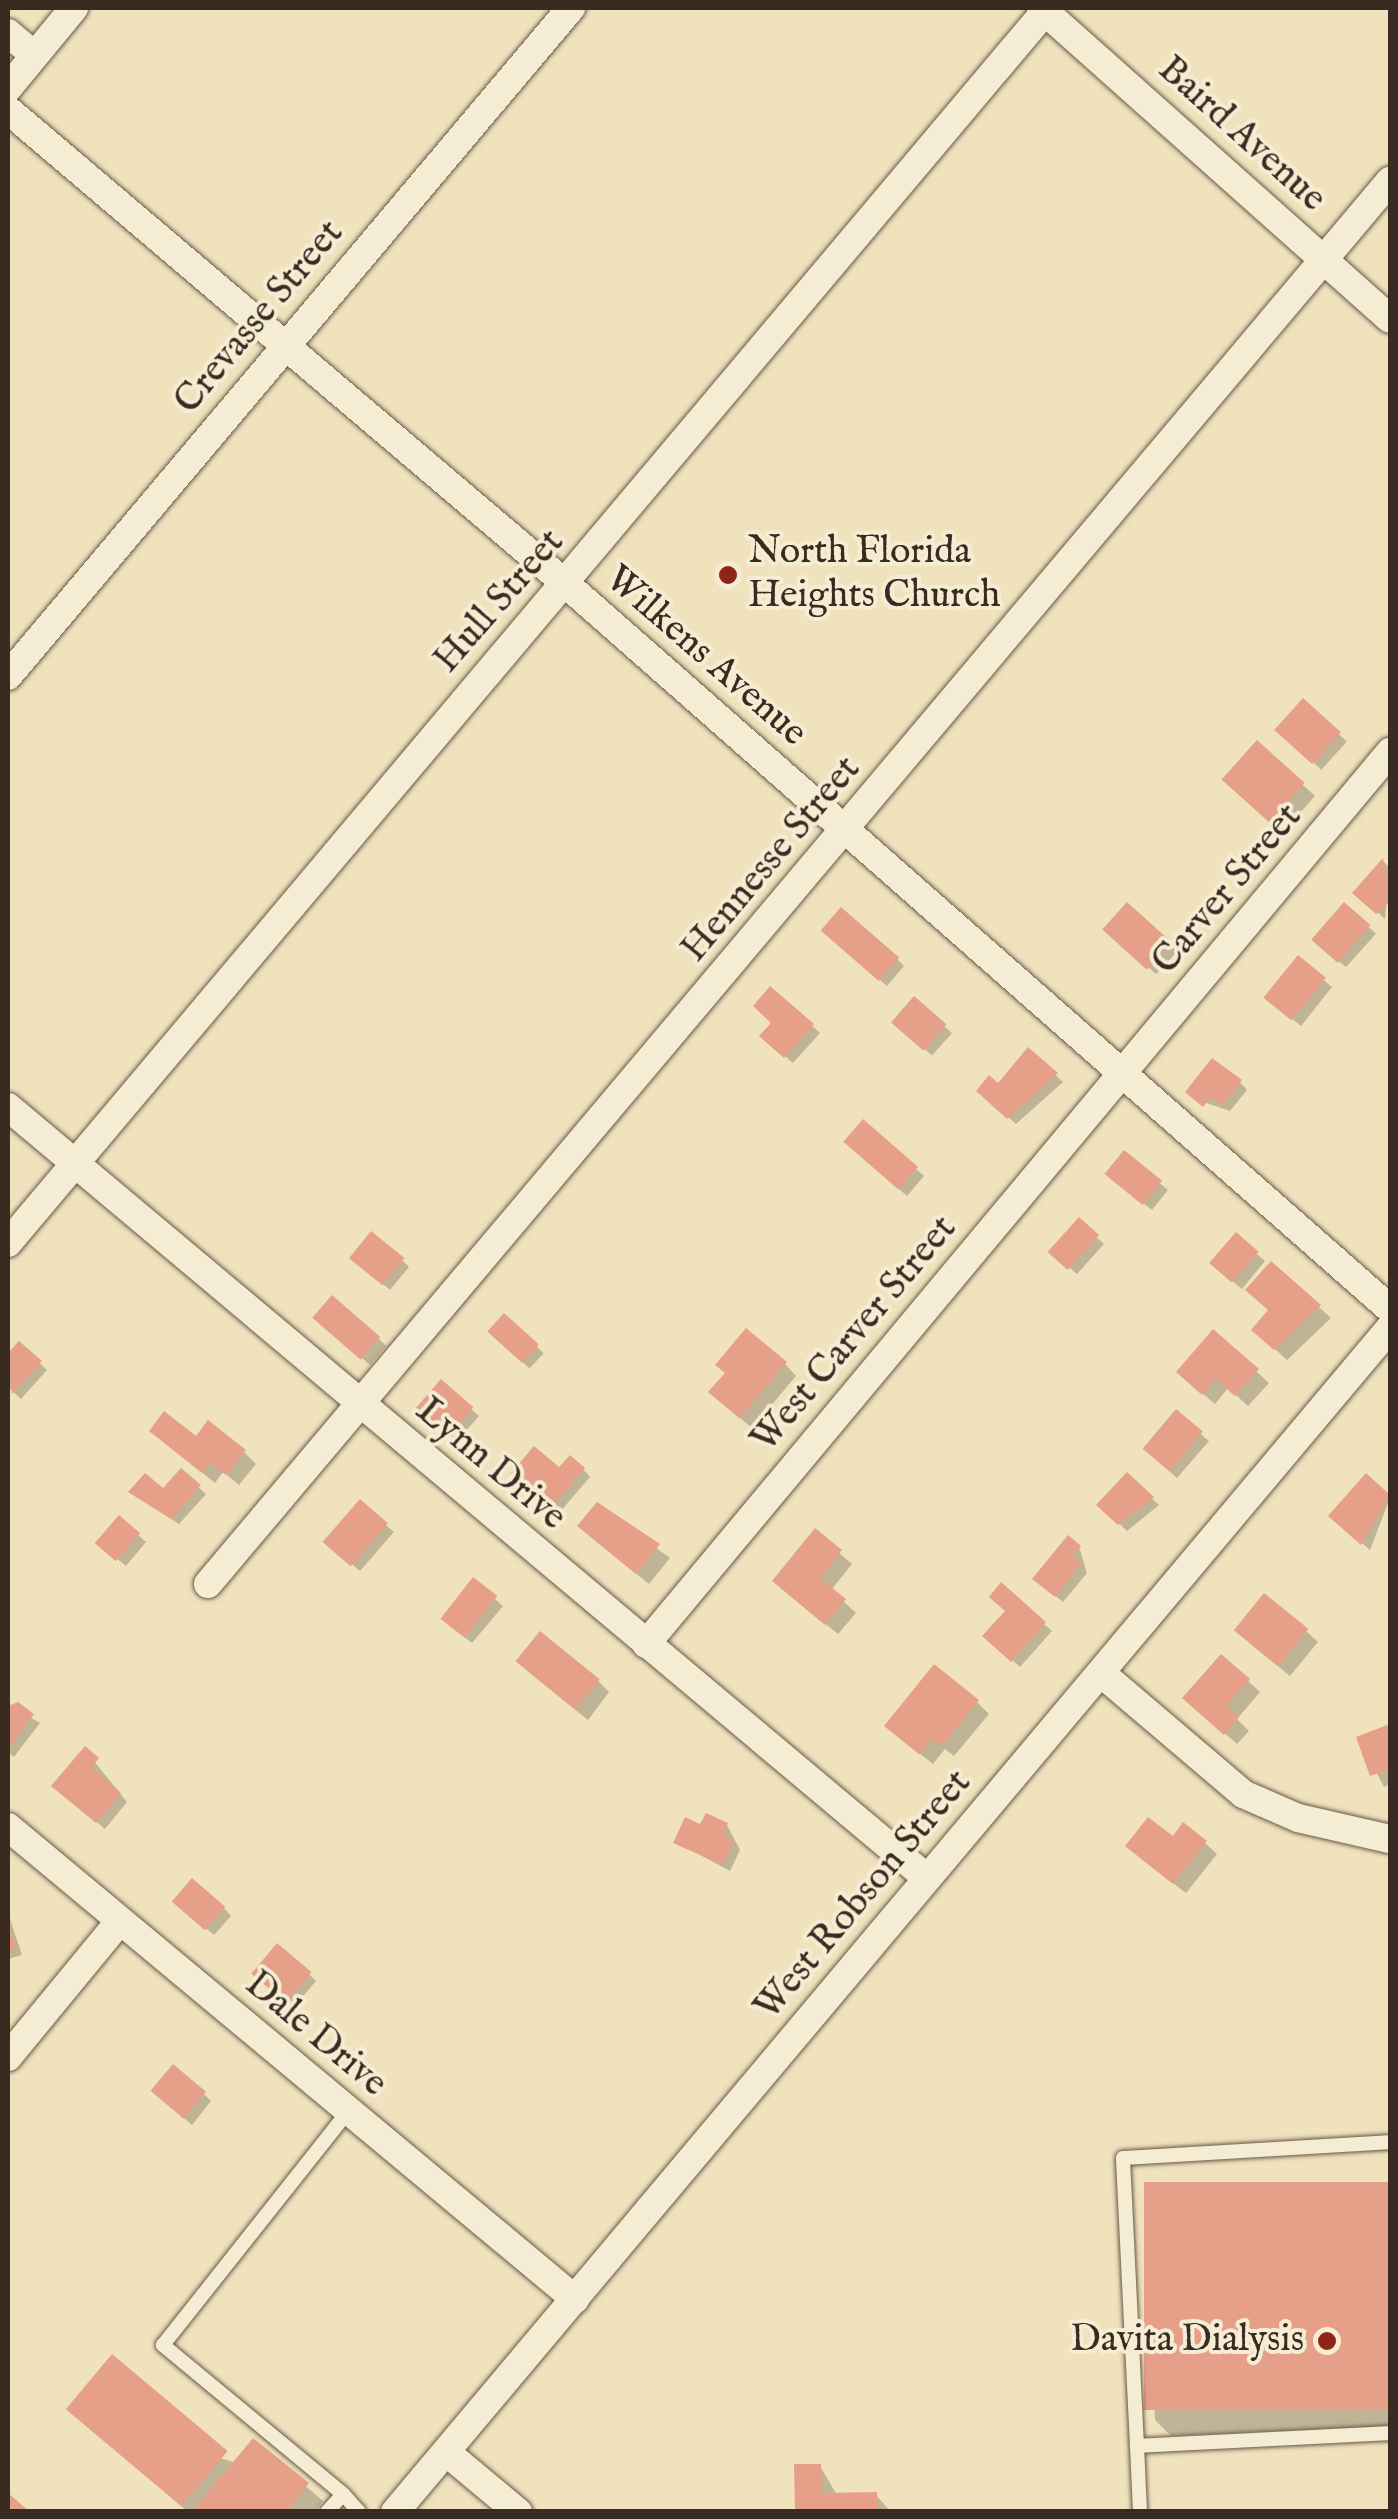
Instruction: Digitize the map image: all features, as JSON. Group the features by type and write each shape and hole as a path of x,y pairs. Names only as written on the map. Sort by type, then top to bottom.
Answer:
{"street":[{"path":"8,88 74,8"},
{"name":"Crevasse Street","path":"8,676 571,8"},
{"name":"Baird Avenue","path":"1045,9 1390,319"},
{"name":"Hull Street","path":"8,1243 566,584 1045,9"},
{"path":"8,34 34,55"},
{"name":"Wilkens Avenue","path":"8,110 566,584 1390,1309"},
{"name":"Hennesse Street","path":"208,1584 1390,181"},
{"name":"Carver Street","path":"1122,1075 1390,752"},
{"name":"West Carver Street","path":"646,1644 1122,1075"},
{"name":"Lynn Drive","path":"8,1107 927,1878"},
{"name":"West Robson Street","path":"395,2512 1390,1328"},
{"path":"1101,1673 1254,1800 1390,1839"},
{"name":"Dale Drive","path":"8,1827 575,2299"},
{"path":"8,2057 119,1922"},
{"path":"446,2452 518,2512"}],"lane":[{"path":"348,2112 163,2345 343,2494 359,2512"},
{"path":"1140,2512 1124,2158 1390,2142"},
{"path":"1137,2446 1390,2433"},
{"path":"327,2512 343,2494"}],"building":[{"path":"1303,698 1341,732 1312,764 1274,730"},
{"path":"1257,740 1305,783 1269,822 1222,779"},
{"path":"1383,858 1390,902 1376,914 1352,893"},
{"path":"1127,902 1172,942 1147,970 1102,929"},
{"path":"1344,902 1370,925 1338,963 1311,940"},
{"path":"841,907 899,958 879,981 821,930"},
{"path":"1298,955 1326,978 1291,1020 1263,998"},
{"path":"770,986 814,1024 784,1058 759,1036 771,1023 753,1006"},
{"path":"914,996 946,1024 923,1051 891,1022"},
{"path":"1028,1047 1058,1073 1007,1119 976,1091 989,1075 998,1083"},
{"path":"1212,1058 1242,1080 1222,1106 1211,1097 1203,1107 1185,1092"},
{"path":"863,1119 918,1167 898,1190 843,1142"},
{"path":"1124,1150 1162,1181 1143,1205 1104,1174"},
{"path":"1079,1217 1099,1235 1068,1270 1048,1252"},
{"path":"371,1231 404,1258 382,1285 349,1258"},
{"path":"1236,1232 1259,1252 1232,1283 1209,1263"},
{"path":"1271,1261 1321,1305 1274,1350 1251,1330 1268,1310 1245,1290"},
{"path":"332,1295 380,1337 361,1360 312,1318"},
{"path":"504,1313 539,1344 522,1363 487,1332"},
{"path":"746,1328 787,1362 739,1418 708,1392 725,1373 715,1365"},
{"path":"1213,1329 1259,1369 1235,1396 1215,1379 1202,1395 1176,1372"},
{"path":"19,1341 42,1361 12,1394 8,1353"},
{"path":"441,1379 473,1407 449,1436 416,1408"},
{"path":"1176,1409 1203,1431 1169,1471 1143,1449"},
{"path":"164,1411 196,1436 208,1420 246,1450 226,1475 210,1463 202,1473 149,1431"},
{"path":"534,1446 559,1467 570,1455 585,1468 551,1507 511,1473"},
{"path":"181,1468 201,1485 171,1519 128,1492 145,1473 163,1488"},
{"path":"1127,1472 1154,1497 1118,1525 1096,1505"},
{"path":"1366,1473 1390,1495 1361,1545 1328,1516"},
{"path":"360,1499 388,1523 351,1566 323,1542"},
{"path":"597,1502 660,1544 636,1574 577,1526"},
{"path":"119,1515 140,1533 116,1561 95,1543"},
{"path":"815,1528 842,1550 820,1578 846,1599 825,1625 772,1581"},
{"path":"1068,1535 1081,1546 1072,1557 1081,1564 1055,1597 1032,1579"},
{"path":"473,1577 497,1596 465,1638 440,1619"},
{"path":"1001,1582 1046,1622 1011,1662 982,1636 1005,1611 989,1597"},
{"path":"1264,1593 1308,1629 1278,1666 1234,1630"},
{"path":"540,1631 600,1679 575,1710 515,1661"},
{"path":"1221,1654 1250,1679 1226,1706 1239,1717 1224,1735 1182,1698"},
{"path":"934,1664 979,1700 942,1746 932,1739 920,1755 884,1726"},
{"path":"18,1702 34,1714 8,1749 8,1706"},
{"path":"1390,1724 1390,1769 1370,1776 1356,1737"},
{"path":"85,1746 99,1758 92,1767 121,1793 96,1823 51,1786"},
{"path":"706,1813 728,1823 723,1835 734,1840 723,1865 673,1843 685,1817 700,1824"},
{"path":"1148,1817 1173,1836 1183,1822 1207,1841 1173,1884 1125,1846"},
{"path":"192,1878 225,1907 205,1930 172,1901"},
{"path":"8,1924 16,1948 8,1950"},
{"path":"277,1943 311,1972 286,2003 251,1974"},
{"path":"173,2064 206,2092 183,2118 151,2091"},
{"path":"1144,2182 1390,2182 1390,2410 1144,2410"},
{"path":"112,2354 228,2451 181,2506 66,2409"},
{"path":"253,2438 309,2483 286,2512 192,2512"},
{"path":"794,2464 821,2464 822,2493 877,2492 877,2512 795,2512"},
{"path":"8,2493 30,2512 8,2512"}],"place":[{"name":"North Florida Heights Church","path":"728,575"},
{"name":"Davita Dialysis","path":"1327,2341"}]}
